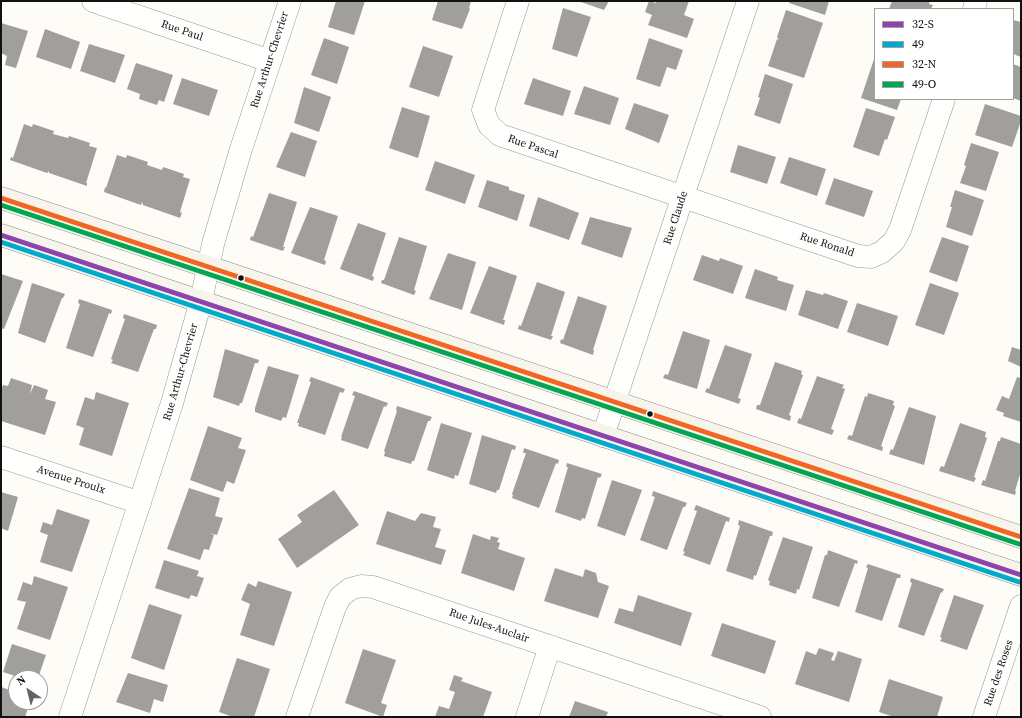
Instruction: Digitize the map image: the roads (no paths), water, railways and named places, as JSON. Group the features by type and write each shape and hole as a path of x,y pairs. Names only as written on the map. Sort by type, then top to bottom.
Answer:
{"main road":[{"path":"1,198 1021,537"},
{"path":"1,235 1021,575"}],"street":[{"name":"Rue Paul","path":"93,1 270,61"},
{"name":"Rue Arthur-Chevrier","path":"70,717 172,403 201,301 208,266 241,149 290,1"},
{"name":"Rue Pascal","path":"518,1 483,110 489,125 500,135 682,198"},
{"name":"Rue Claude","path":"603,436 748,1"},
{"name":"Rue Ronald","path":"682,198 858,256 870,256 882,252 894,241 900,230 944,100"},
{"name":"Avenue Proulx","path":"1,457 140,503"},
{"name":"Rue Jules-Auclair","path":"297,717 335,607 340,597 350,589 361,586 372,587 758,717"},
{"name":"Rue des Roses","path":"984,717 1021,606"},
{"path":"527,717 550,646"}]}
